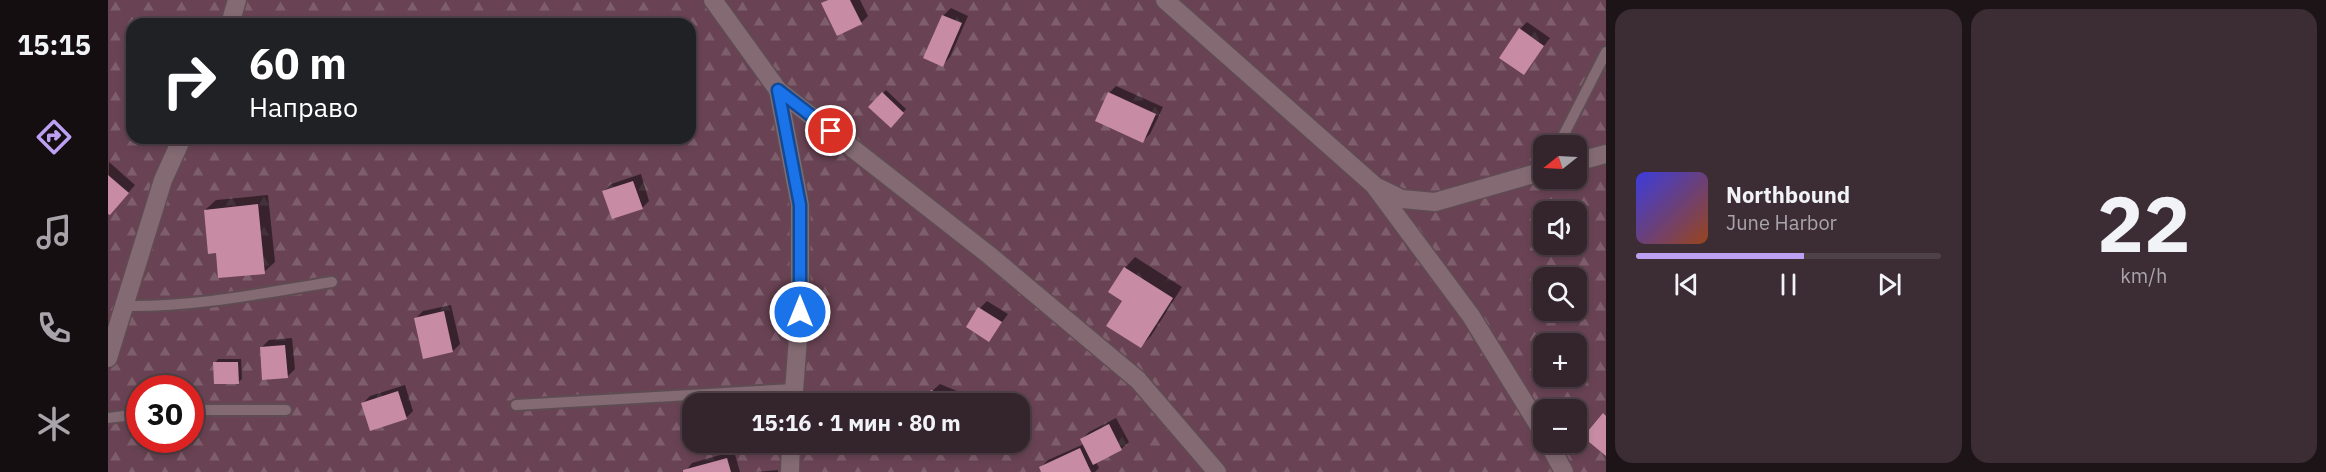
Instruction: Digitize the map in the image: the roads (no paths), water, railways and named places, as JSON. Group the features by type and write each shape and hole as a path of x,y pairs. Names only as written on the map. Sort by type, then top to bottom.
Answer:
{"street":[{"path":"232,18 237,0"},
{"path":"713,0 778,90 989,255 1138,380 1217,472"},
{"path":"1165,0 1375,186 1471,316 1533,416"},
{"path":"778,90 800,205 800,312 793,393"},
{"path":"108,358 164,180 179,144"},
{"path":"1587,159 1606,154"},
{"path":"1375,186 1402,199 1435,202 1533,174"},
{"path":"790,472 791,453"},
{"path":"1554,453 1564,472"}],"lane":[{"path":"1564,135 1606,52"},
{"path":"126,306 166,306 220,301 332,282"},
{"path":"516,405 682,400"},
{"path":"204,410 286,410"},
{"path":"108,418 126,416"}]}
